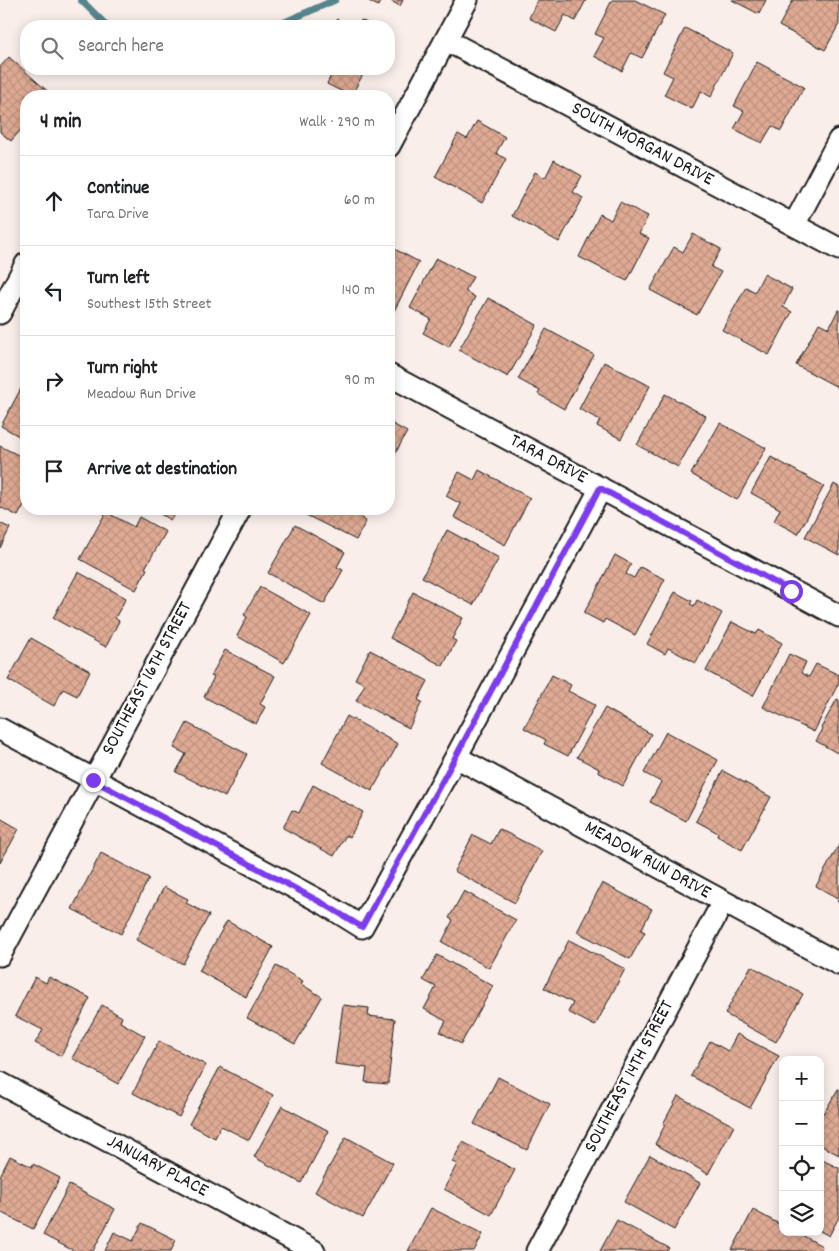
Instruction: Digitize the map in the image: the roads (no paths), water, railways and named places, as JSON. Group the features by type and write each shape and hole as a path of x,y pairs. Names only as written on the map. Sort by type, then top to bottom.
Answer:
{"street":[{"path":"395,135 466,0"},
{"name":"SOUTH MORGAN DRIVE","path":"446,40 839,249"},
{"path":"794,225 839,140"},
{"path":"0,313 20,275"},
{"name":"TARA DRIVE","path":"395,378 839,616"},
{"path":"0,729 324,904 362,927 600,488"},
{"name":"SOUTHEAST 16TH STREET","path":"0,955 237,515"},
{"name":"MEADOW RUN DRIVE","path":"456,756 839,964"},
{"name":"SOUTHEAST 14TH STREET","path":"537,1251 723,902"},
{"name":"JANUARY PLACE","path":"0,1083 314,1251"}],"waterway":[{"path":"81,0 101,20"},
{"path":"290,20 335,0"}]}
